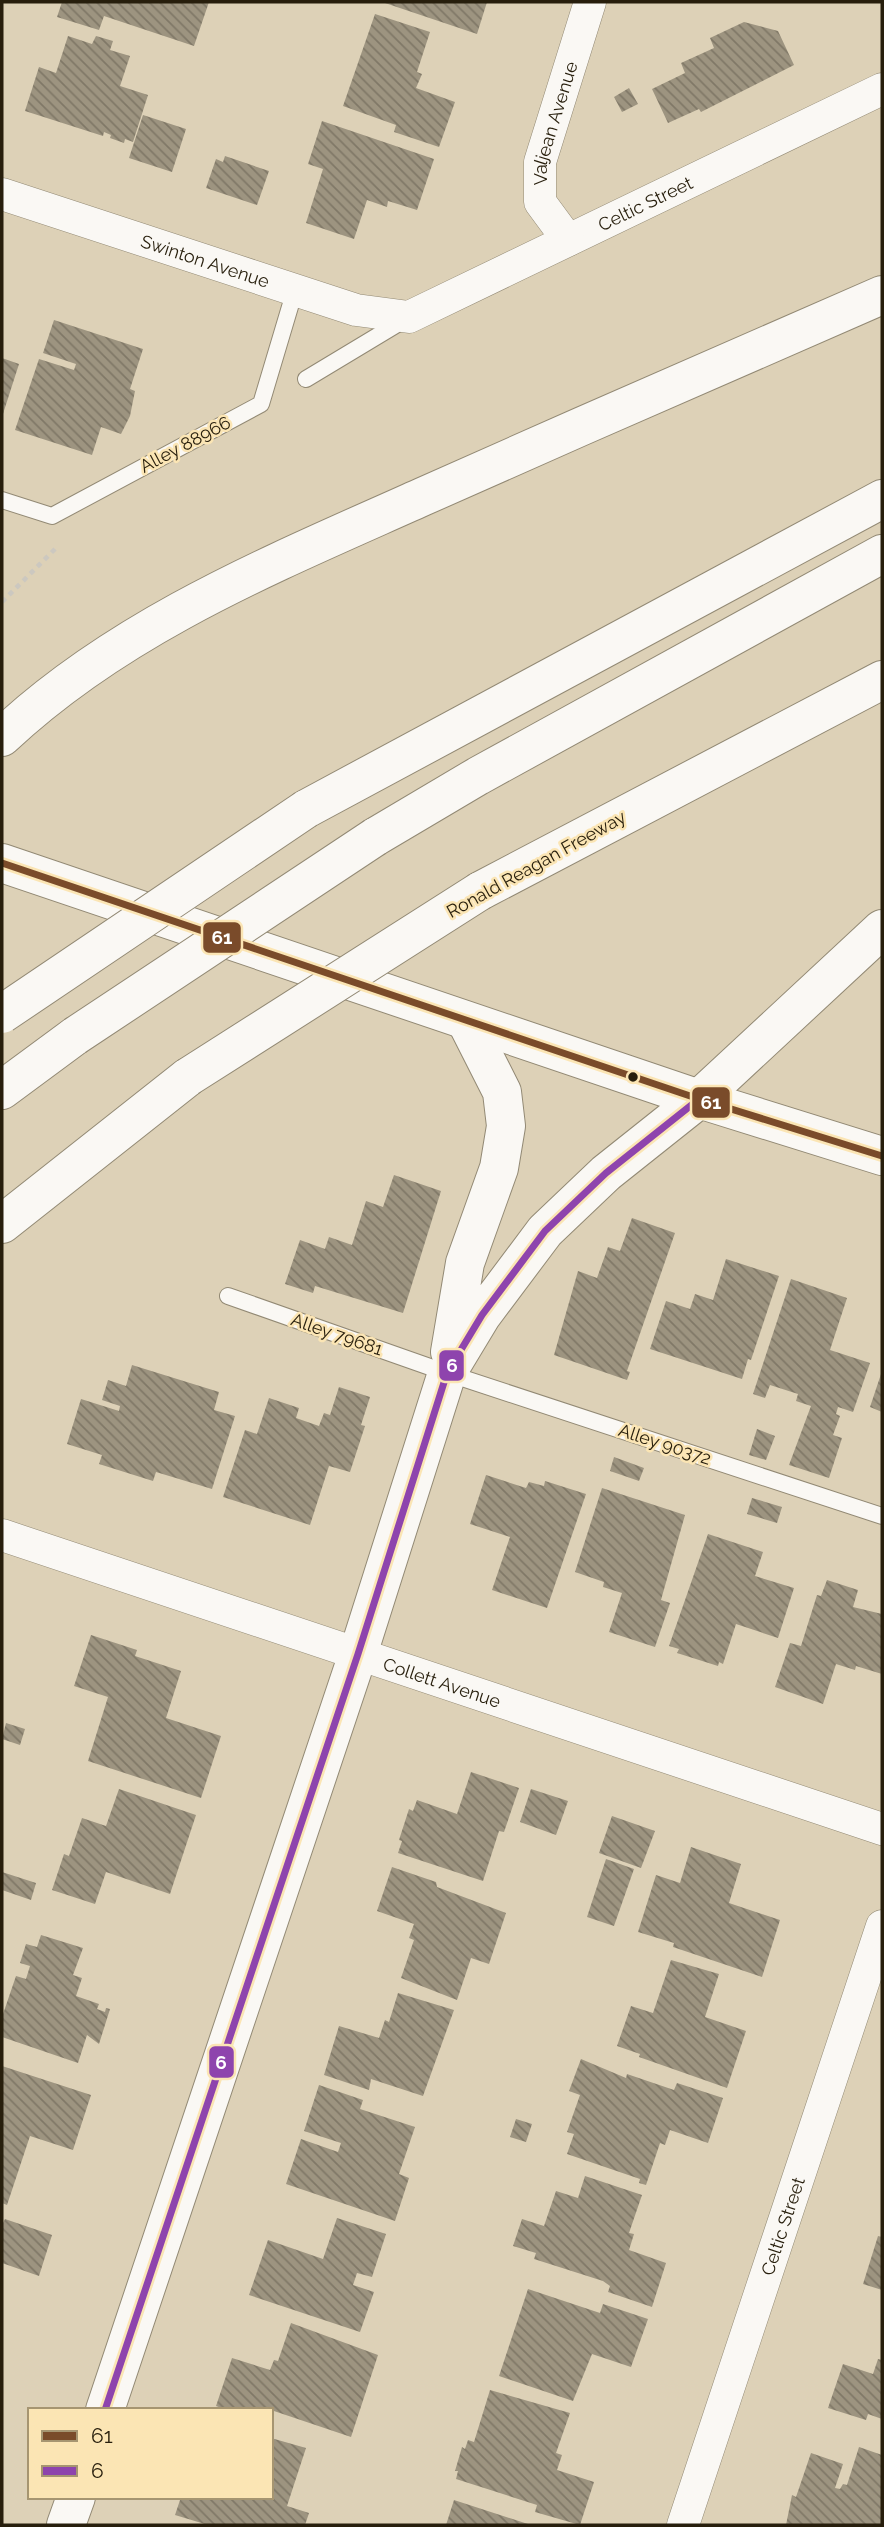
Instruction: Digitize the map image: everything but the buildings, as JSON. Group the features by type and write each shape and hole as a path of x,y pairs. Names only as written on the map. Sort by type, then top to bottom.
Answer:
{"main road":[{"path":"2,737 26,715 114,650 204,597 594,420 882,295"},
{"path":"2,1014 306,810 882,499"},
{"path":"2,1090 75,1035 374,837 552,735 882,554"},
{"name":"Ronald Reagan Freeway","path":"2,1224 188,1077 480,891 882,680"},
{"path":"2,863 699,1099 882,1156"},
{"path":"447,1373 482,1315 545,1231 606,1173 699,1099 882,929"},
{"path":"106,2408 358,1654 447,1373 466,1263 499,1168 506,1126 502,1092 466,1021"},
{"path":"66,2525 75,2499"}],"street":[{"name":"Valjean Avenue","path":"568,240 540,202 540,162 590,2"},
{"name":"Celtic Street","path":"409,317 882,89"},
{"name":"Swinton Avenue","path":"2,194 356,310 409,317"},
{"name":"Collett Avenue","path":"2,1535 882,1829"},
{"name":"Celtic Street","path":"683,2525 882,1926"}],"lane":[{"name":"Alley 88966","path":"52,516 261,404 295,290"},
{"path":"306,379 409,317"},
{"path":"2,500 52,516"},
{"name":"Alley 79681","path":"228,1296 447,1373"},
{"name":"Alley 90372","path":"447,1373 882,1516"}],"path":[{"path":"2,602 62,542 52,516"}],"transit line":[{"name":"61","path":"2,863 699,1099 882,1156"},
{"name":"6","path":"106,2408 358,1654 447,1373 482,1315 545,1231 606,1173 699,1099"}]}
